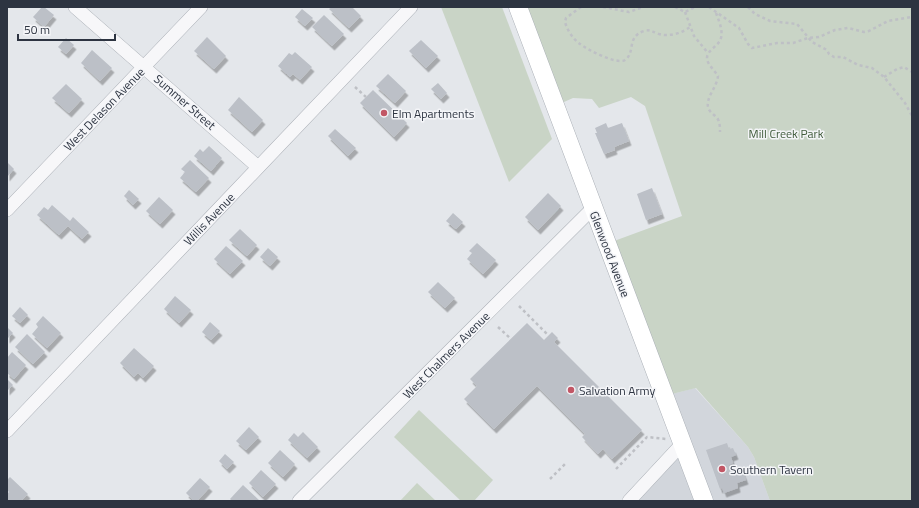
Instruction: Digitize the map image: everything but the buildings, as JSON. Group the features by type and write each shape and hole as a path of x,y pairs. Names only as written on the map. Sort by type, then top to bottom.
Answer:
{"main road":[{"name":"Glenwood Avenue","path":"518,7 593,208 674,442 704,501"}],"street":[{"name":"Summer Street","path":"75,7 258,167"},
{"name":"West Delason Avenue","path":"7,210 201,7"},
{"name":"Willis Avenue","path":"7,431 411,7"},
{"name":"West Chalmers Avenue","path":"299,501 593,208"},
{"path":"629,501 674,442"}],"path":[{"path":"581,7 566,18 565,22 572,36 581,44 604,57 616,61 623,61 628,57 633,39 639,34 646,31 659,34 682,33 690,27"},
{"path":"603,7 629,12 643,7"},
{"path":"675,7 685,12 694,36 708,53 708,60 718,76 718,84 711,94 708,106 710,111 717,117 720,123 720,132"},
{"path":"685,12 695,7"},
{"path":"709,7 716,13 733,22 739,28 752,48 776,43 793,43 808,38 819,37 836,30 848,28 864,32 888,21 912,17"},
{"path":"748,7 755,14 770,21 797,24 812,42 827,50 829,54 834,57 843,57 852,63 872,68 884,77 905,103 912,116"},
{"path":"708,53 718,43 721,37 721,31 716,13"},
{"path":"884,77 897,69 904,67 912,72"},
{"path":"355,87 366,97"},
{"path":"519,306 548,335"},
{"path":"498,327 510,339"},
{"path":"616,469 647,437 674,442"},
{"path":"550,479 565,464"}],"shaded area":[{"path":"695,388 748,447 754,457 770,501 629,501 682,444 664,396"}],"green space":[{"path":"441,7 502,7 552,139 509,182"},
{"name":"Mill Creek Park","path":"516,7 912,7 912,501 770,501 754,457 748,447 696,388 664,396 606,244 682,216 645,106 631,97 599,108 592,99 573,98 555,106"},
{"path":"419,410 493,480 474,501 461,501 394,437"},
{"path":"417,483 436,501 400,501"}],"place":[{"name":"Elm Apartments","path":"384,113"},
{"name":"Salvation Army","path":"571,390"},
{"name":"Southern Tavern","path":"722,469"}]}
